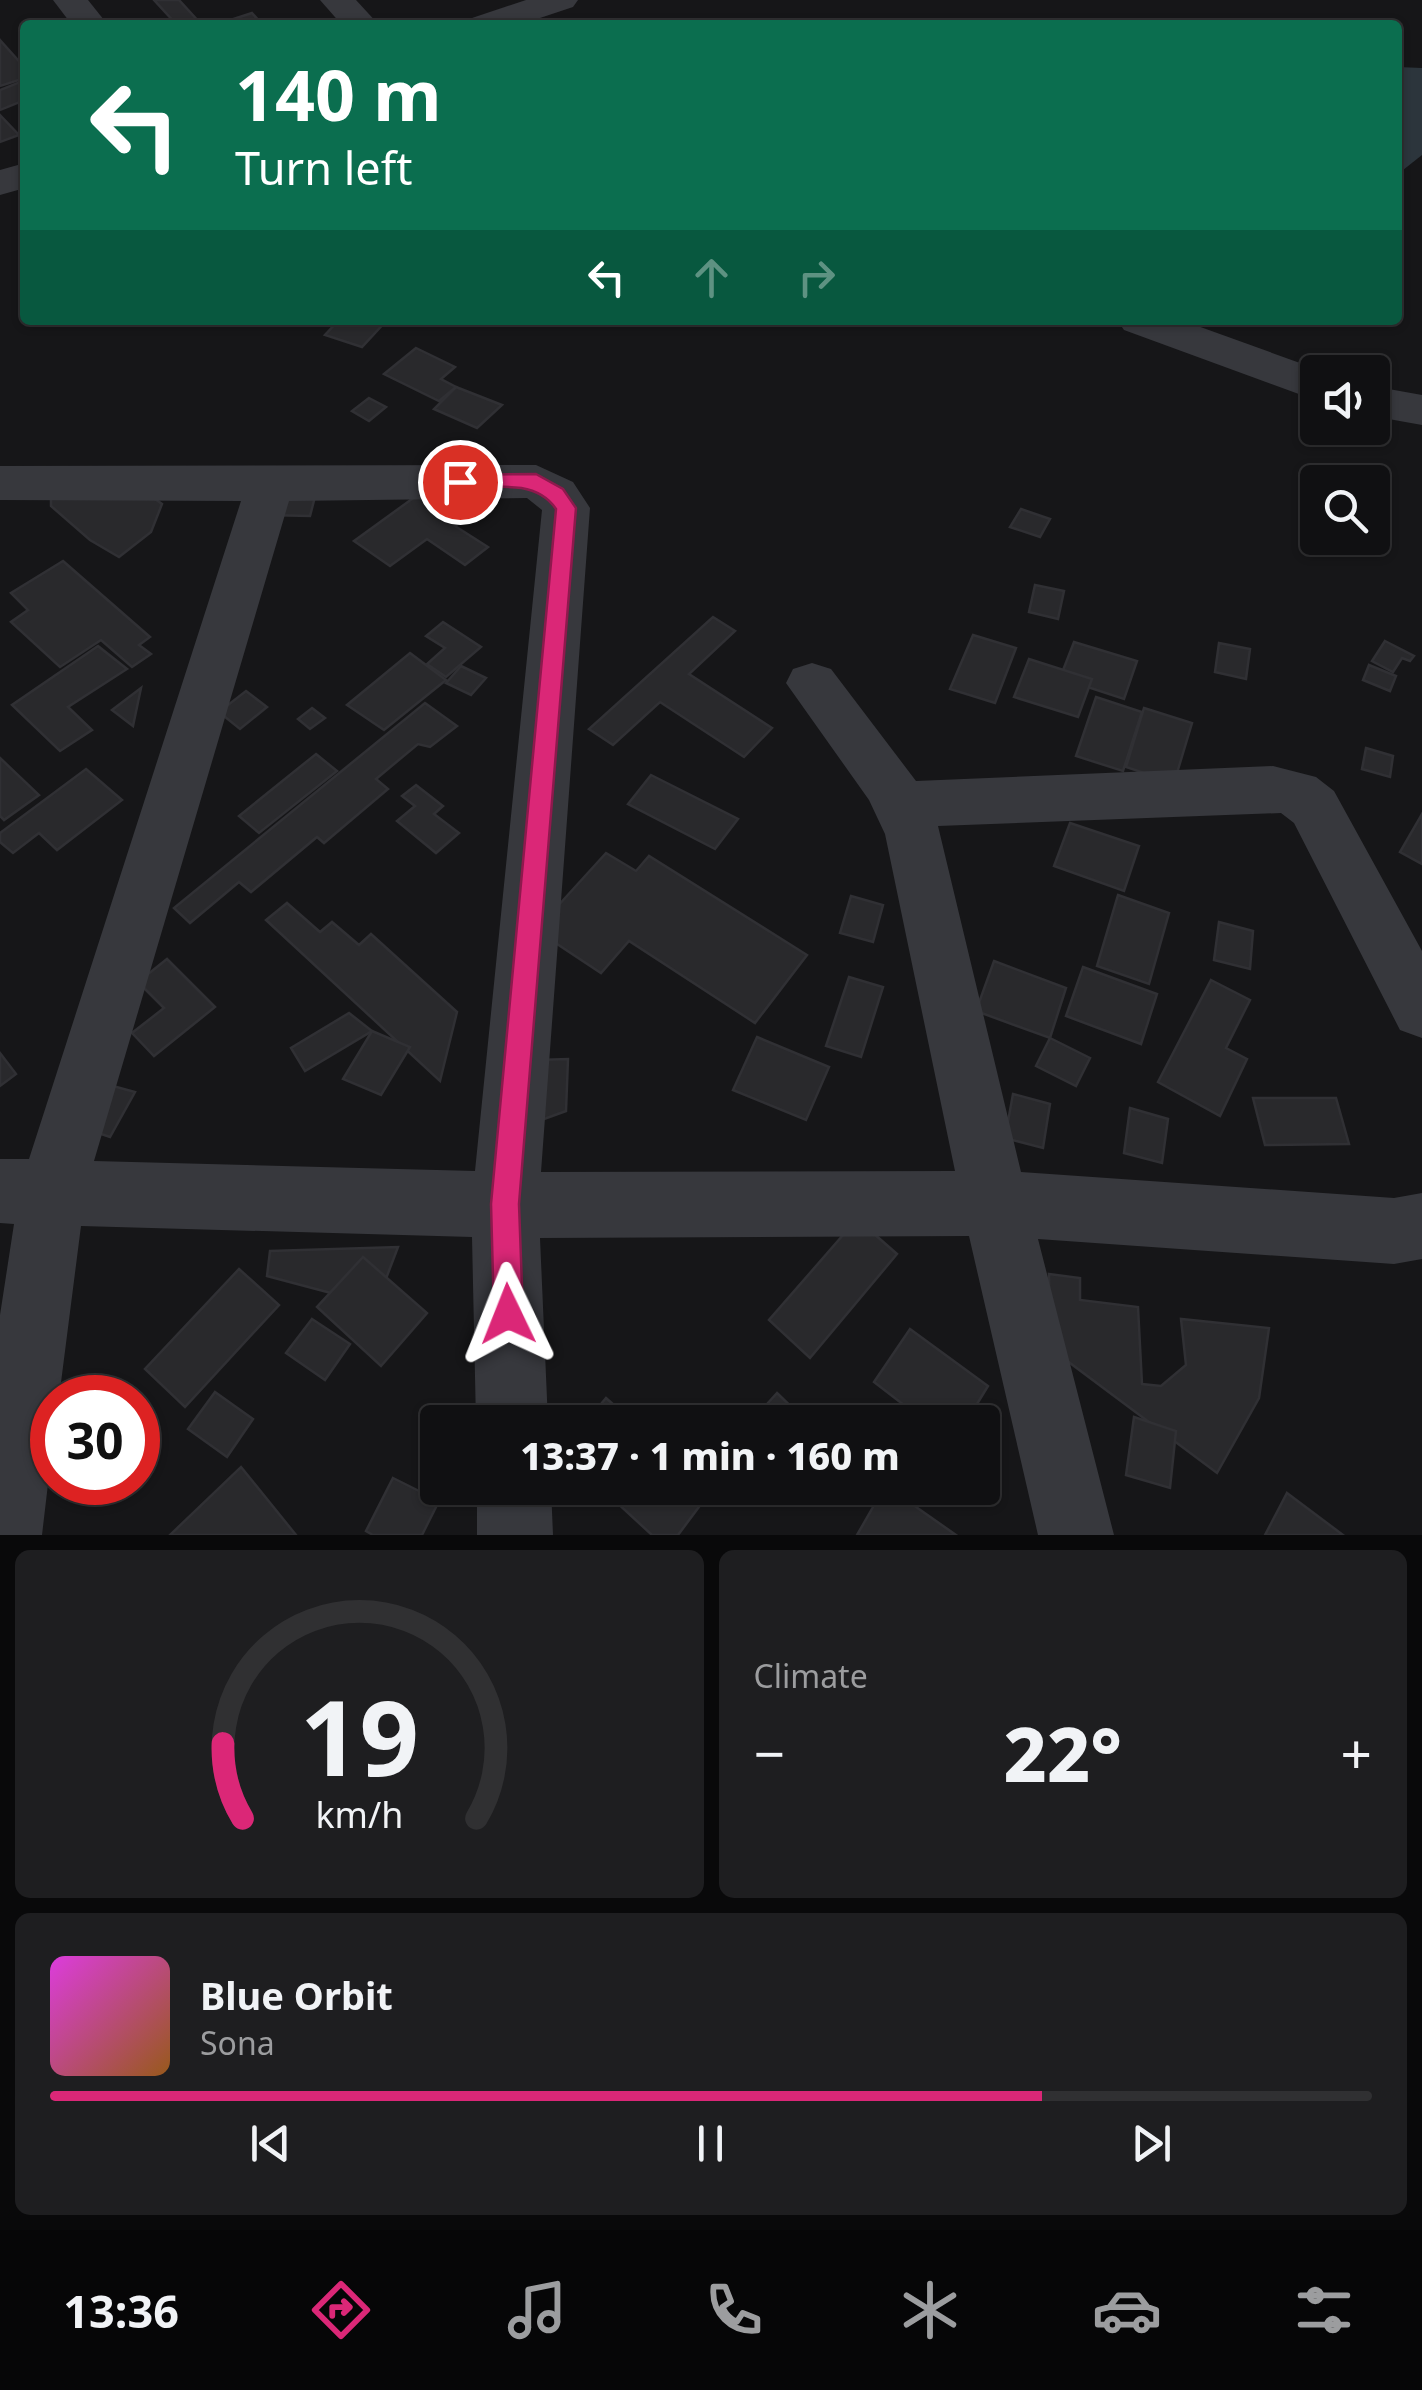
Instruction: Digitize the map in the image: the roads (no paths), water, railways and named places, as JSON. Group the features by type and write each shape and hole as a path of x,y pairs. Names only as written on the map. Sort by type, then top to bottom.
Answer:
{"street":[{"path":"70,0 86,20"},
{"path":"337,0 356,20"},
{"path":"499,20 561,0"},
{"path":"1153,325 1300,379"},
{"path":"1390,404 1422,410"},
{"path":"0,482 270,486 536,481 556,494 566,508 505,1204 511,1405"},
{"path":"4,1535 26,1192 270,486"},
{"path":"812,683 891,787 913,834 995,1203 1076,1535"},
{"path":"899,805 1273,789 1296,793 1314,807 1333,839 1422,1010"},
{"path":"26,1192 505,1204 995,1203 1394,1231 1422,1226"},
{"path":"515,1505 516,1535"}]}
